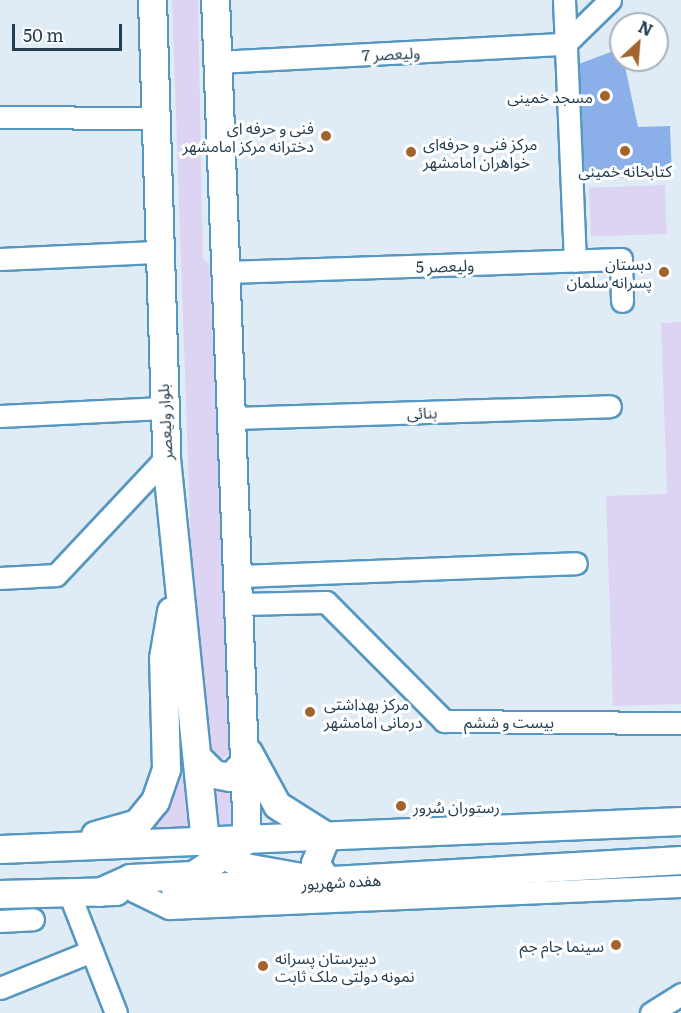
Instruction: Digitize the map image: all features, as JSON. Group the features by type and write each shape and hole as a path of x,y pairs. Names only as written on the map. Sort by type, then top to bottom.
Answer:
{"main road":[{"name":"بلوار ولیعصر","path":"152,0 156,118 156,252 166,458 176,580 196,757 216,850"},
{"path":"215,0 241,576 247,839"},
{"path":"48,847 137,823 154,801 166,769 163,658 176,580"},
{"path":"196,757 214,774 231,777 245,754"},
{"path":"245,754 277,805 326,836"},
{"path":"0,849 91,844 216,850 247,839 681,821"},
{"path":"326,836 315,863 328,882"},
{"path":"91,844 104,855 109,870 99,892"},
{"path":"216,850 263,872 303,873 328,882"},
{"path":"99,892 130,878 193,875 216,850"},
{"name":"هفده شهریور","path":"0,894 134,891 328,882 380,889 681,861"}],"street":[{"path":"564,0 575,261"},
{"path":"565,44 610,0"},
{"name":"ولیعصر 7","path":"218,62 565,44"},
{"path":"0,117 156,118"},
{"path":"0,259 156,252"},
{"name":"ولیعصر 5","path":"227,272 621,260 622,301"},
{"name":"بنائی","path":"234,418 610,406"},
{"path":"0,416 163,408"},
{"path":"0,578 56,575 166,458"},
{"path":"241,576 328,575 576,563"},
{"path":"242,604 326,602 328,575"},
{"name":"بیست و ششم","path":"326,602 444,721 681,723"},
{"path":"134,891 169,908 380,889 681,886"},
{"path":"69,893 116,1013"},
{"path":"0,921 33,919"},
{"path":"0,988 92,951"},
{"path":"651,1013 681,994"}],"shaded area":[{"path":"172,0 198,0 203,259 209,263 232,750 223,759 212,754 209,738 192,577"},
{"path":"665,185 667,234 591,237 589,188"},
{"path":"681,322 681,704 613,706 606,496 667,494 661,323"},
{"path":"176,707 183,709 191,835 143,831"},
{"path":"231,785 232,828 217,834 214,787"}],"building":[{"path":"609,53 609,72 626,72 638,127 670,126 672,176 584,179 579,64"}],"place":[{"name":"مسجد خمینی","path":"605,96"},
{"name":"فنی و حرفه ای دخترانه مرکز امامشهر","path":"326,136"},
{"name":"کتابخانه خمینی","path":"625,151"},
{"name":"مرکز فنی و حرفه‌ای خواهران امامشهر","path":"411,152"},
{"name":"دبستان پسرانه سلمان","path":"664,272"},
{"name":"مرکز بهداشتی درمانی امامشهر","path":"310,712"},
{"name":"رستوران سُرور","path":"401,806"},
{"name":"سینما جام جم","path":"616,945"},
{"name":"دبیرستان پسرانه نمونه دولتی ملک ثابت","path":"263,966"}]}
